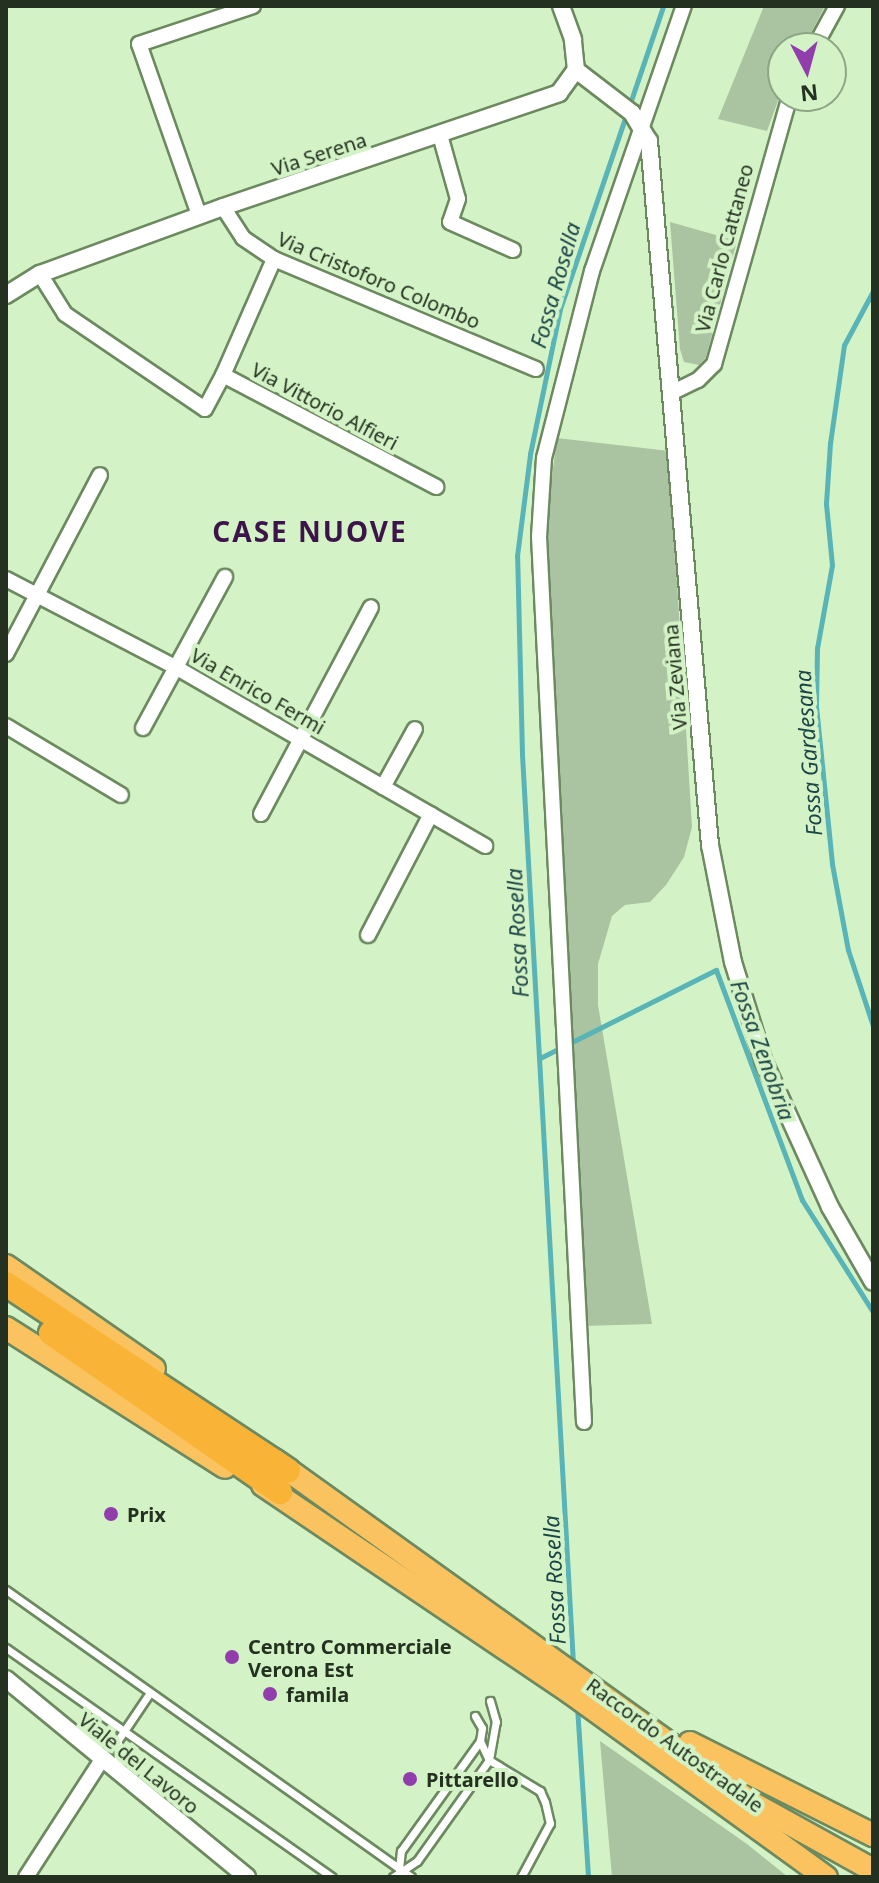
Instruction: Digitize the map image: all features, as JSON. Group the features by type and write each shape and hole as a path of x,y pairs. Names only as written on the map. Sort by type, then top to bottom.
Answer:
{"highway":[{"path":"6,1254 281,1475"},
{"path":"6,1266 281,1475"},
{"path":"6,1284 281,1475"},
{"path":"6,1301 281,1475"},
{"path":"6,1328 236,1474 281,1475"},
{"name":"Raccordo Autostradale","path":"281,1475 575,1684 729,1807 826,1877"},
{"name":"Raccordo Autostradale","path":"575,1684 628,1711 752,1803 873,1870"},
{"path":"628,1711 821,1813 873,1835"},
{"path":"729,1807 812,1877"}],"street":[{"path":"199,215 139,44 253,6"},
{"path":"561,6 573,39 576,70 637,120"},
{"path":"584,1422 539,537 544,458 592,271 637,120 684,6"},
{"path":"823,32 837,6"},
{"name":"Via Serena","path":"6,295 40,274 199,215 559,93 576,70"},
{"name":"Via Carlo Cattaneo","path":"673,392 698,380 714,364 785,112"},
{"name":"Via Zeviana","path":"637,120 649,141 716,891 764,1062 830,1207 873,1282"},
{"path":"440,135 458,199 450,222 513,250"},
{"name":"Via Cristoforo Colombo","path":"223,207 243,238 274,259 536,369"},
{"name":"Via Vittorio Alfieri","path":"274,259 223,375 436,487"},
{"path":"40,274 65,314 205,409 223,375"},
{"path":"6,654 100,475"},
{"path":"143,728 225,577"},
{"name":"Via Enrico Fermi","path":"6,579 177,668 485,846"},
{"path":"261,814 371,607"},
{"path":"6,726 121,795"},
{"path":"383,787 415,729"},
{"path":"368,935 431,814"},
{"name":"Viale del Lavoro","path":"6,1679 247,1877"},
{"path":"26,1877 103,1758"}],"lane":[{"path":"6,1590 411,1877"},
{"path":"6,1648 120,1736 332,1877"},
{"path":"124,1776 114,1759 120,1736 149,1694"},
{"path":"393,1877 399,1869 417,1861 489,1760 496,1722 490,1701"},
{"path":"399,1869 401,1851 480,1741 482,1728 475,1716"},
{"path":"79,1739 100,1746 120,1736"},
{"path":"480,1741 489,1760 540,1791 545,1802 550,1823 521,1877"}],"green space":[{"path":"764,6 825,6 811,32 767,32 767,112 774,112 767,131 718,119"},
{"path":"670,222 737,241 706,357 699,365 684,362 680,349"},
{"path":"557,438 669,451 692,827 684,857 666,885 650,902 625,905 612,916 598,964 598,1005 652,1324 583,1326 545,530"},
{"path":"600,1741 747,1844 788,1877 612,1877"}],"waterway":[{"name":"Fossa Rosella","path":"573,1664 522,754 517,556 530,454 560,309 663,6"},
{"name":"Fossa Gardesana","path":"873,291 844,345 830,443 826,504 832,565 817,648 816,706 832,864 848,950 873,1026"},
{"name":"Fossa Zenobria","path":"540,1058 716,970 802,1200 873,1312"},
{"name":"Fossa Rosella","path":"577,1706 588,1877"}],"place":[{"name":"Prix","path":"111,1514"},
{"name":"Centro Commerciale Verona Est","path":"232,1657"},
{"name":"famila","path":"270,1694"},
{"name":"Pittarello","path":"410,1779"}],"district":[{"name":"CASE NUOVE","path":"310,531"}]}
